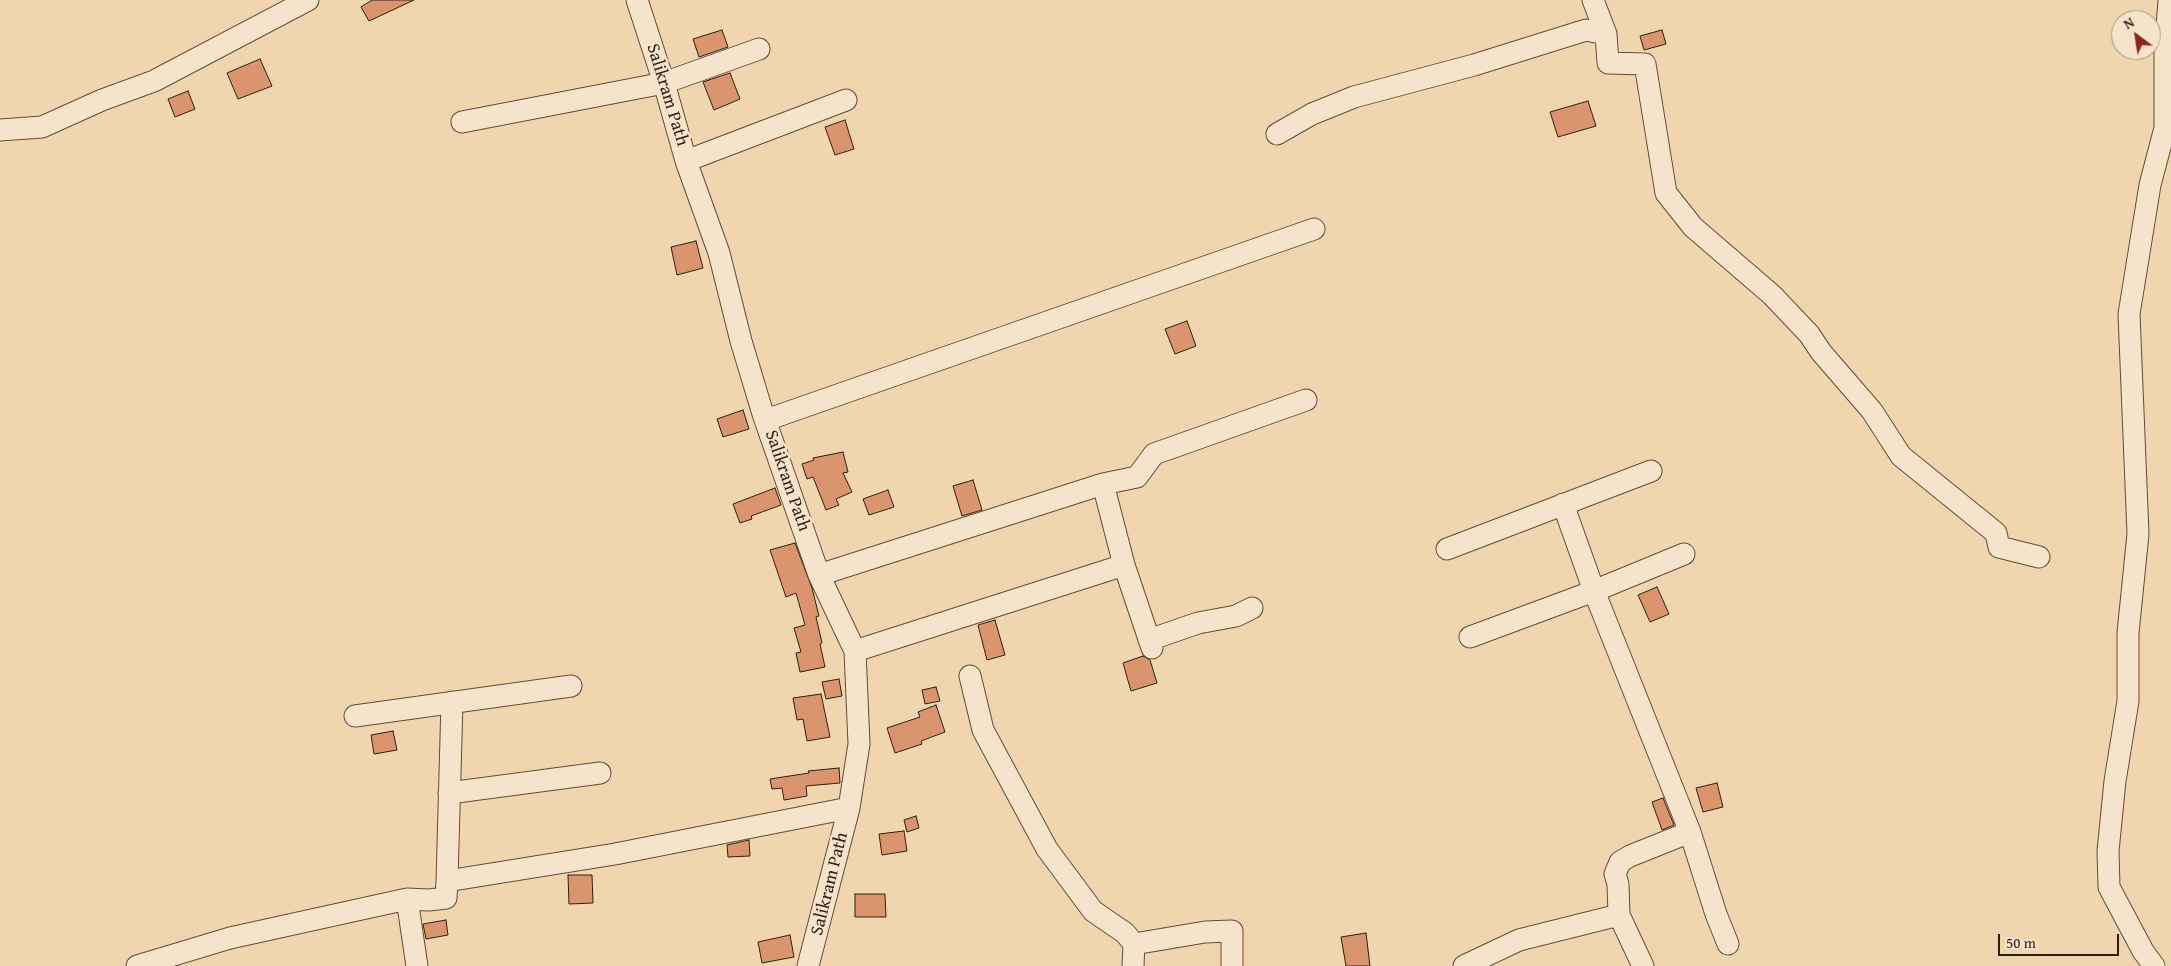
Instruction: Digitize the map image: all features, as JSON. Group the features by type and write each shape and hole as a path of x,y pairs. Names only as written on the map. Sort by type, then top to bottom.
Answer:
{"street":[{"path":"0,130 42,127 102,100 154,80 308,0"},
{"name":"Salikram Path","path":"638,0 664,82 686,162 719,253 741,341 766,420 819,575 855,651 859,744 849,808 808,966"},
{"path":"1593,0 1606,34 1608,63 1645,64 1666,193 1693,227 1772,295 1809,334 1821,352 1872,411 1900,456 1996,533 1999,548 2039,557"},
{"path":"2154,966 2142,951 2109,887 2108,852 2114,781 2128,701 2128,633 2138,534 2129,314 2150,185 2165,128 2165,54 2170,0"},
{"path":"1277,134 1312,114 1354,97 1474,65 1586,30 1606,34"},
{"path":"462,122 664,82 760,48"},
{"path":"686,162 846,100"},
{"path":"766,420 1314,229"},
{"path":"819,575 1103,484 1136,477 1154,454 1306,400"},
{"path":"1447,549 1651,471"},
{"path":"1103,484 1124,565 1150,644 1198,623 1236,616 1252,608"},
{"path":"1563,504 1594,591 1690,832 1716,914 1728,944"},
{"path":"1470,637 1594,591 1684,554"},
{"path":"855,651 1124,565"},
{"path":"970,676 983,730 1047,849 1093,911 1125,933 1134,944 1133,966"},
{"path":"355,716 571,686"},
{"path":"142,965 230,938 407,899 429,900 446,898 452,702"},
{"path":"449,793 600,773"},
{"path":"447,881 615,854 849,808"},
{"path":"1643,966 1619,915 1618,884 1615,874 1620,862 1630,856 1690,832"},
{"path":"407,899 418,966"},
{"path":"1464,966 1519,940 1619,915"},
{"path":"1134,944 1205,932 1232,931 1232,966"}],"building":[{"path":"372,0 414,0 369,21 361,7"},
{"path":"722,30 728,47 699,57 693,39"},
{"path":"1662,30 1666,44 1644,50 1640,36"},
{"path":"260,59 272,86 238,99 227,73"},
{"path":"730,73 740,99 714,110 703,82"},
{"path":"188,91 195,109 175,117 168,99"},
{"path":"1588,101 1596,126 1558,137 1550,112"},
{"path":"845,120 854,149 835,155 825,127"},
{"path":"696,241 703,268 677,275 671,247"},
{"path":"1187,321 1196,346 1175,354 1165,329"},
{"path":"743,410 749,429 723,437 717,419"},
{"path":"843,452 848,472 843,473 852,492 836,499 839,505 826,510 813,477 807,479 802,464 814,460 813,458"},
{"path":"973,480 982,510 962,516 953,486"},
{"path":"775,488 781,505 751,516 752,519 740,523 733,504"},
{"path":"888,490 894,507 869,515 863,499"},
{"path":"795,543 812,588 819,616 816,617 825,667 800,672 796,653 801,652 794,628 805,625 796,593 786,597 770,550"},
{"path":"1657,587 1669,614 1650,622 1638,595"},
{"path":"995,620 1005,655 987,660 978,625"},
{"path":"1143,656 1150,660 1157,683 1131,691 1123,663"},
{"path":"839,679 842,696 826,699 822,682"},
{"path":"936,687 940,701 925,704 922,690"},
{"path":"821,694 830,737 807,741 803,719 797,720 793,698"},
{"path":"936,705 945,732 921,741 922,744 895,753 887,728 920,717 918,712"},
{"path":"393,731 397,750 374,754 371,735"},
{"path":"839,768 840,783 806,786 807,796 784,800 782,788 772,789 770,779 809,773 808,771"},
{"path":"1717,783 1723,807 1703,812 1696,788"},
{"path":"1663,798 1674,825 1662,830 1652,802"},
{"path":"916,816 919,828 907,832 904,820"},
{"path":"904,831 907,851 882,855 879,834"},
{"path":"749,840 750,856 728,857 727,845"},
{"path":"568,875 592,875 593,903 569,904"},
{"path":"855,894 885,894 886,917 855,917"},
{"path":"446,920 448,935 426,939 423,924"},
{"path":"1366,933 1370,966 1346,966 1341,937"},
{"path":"790,935 794,957 762,963 758,942"}]}
